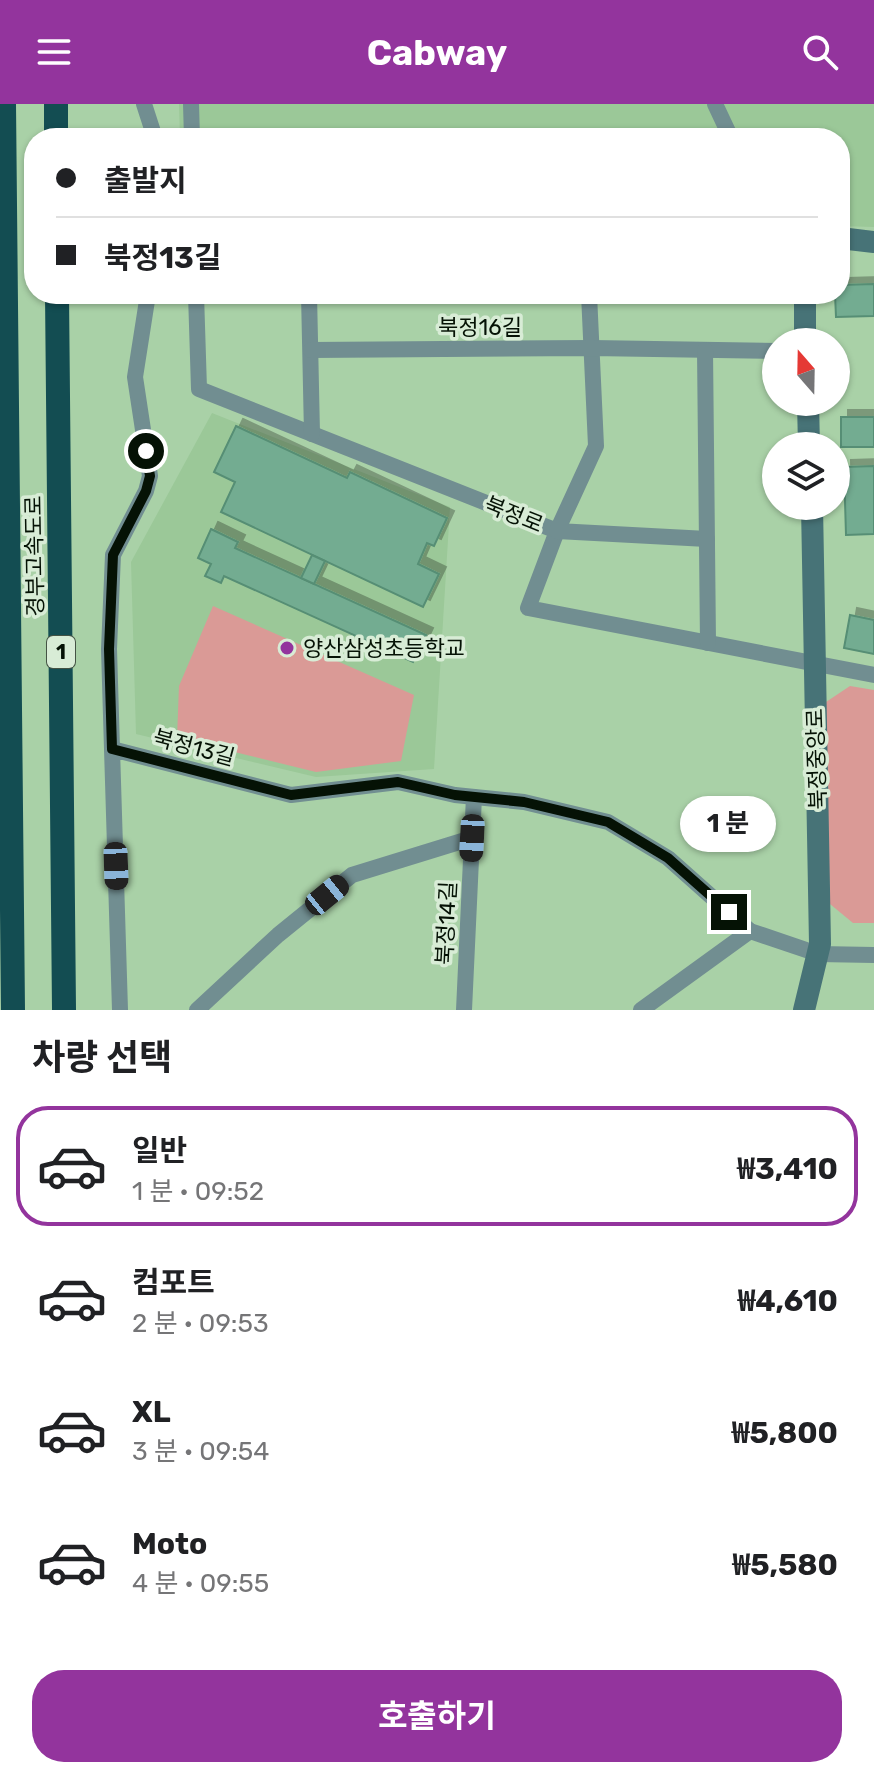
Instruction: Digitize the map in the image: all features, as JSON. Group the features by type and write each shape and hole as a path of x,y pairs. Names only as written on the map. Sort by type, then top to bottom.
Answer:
{"highway":[{"name":"경부고속도로","path":"4,104 13,1010"},
{"path":"56,104 56,128"},
{"name":"경부고속도로","path":"57,304 64,1010"}],"street":[{"path":"144,104 152,128"},
{"path":"191,104 192,128"},
{"path":"715,104 726,128"},
{"path":"850,239 874,242"},
{"path":"120,1010 109,649 113,555 146,491 150,476 135,377 146,304"},
{"name":"북정로","path":"196,304 199,389 557,531 528,608 874,675"},
{"path":"309,304 312,434"},
{"path":"590,304 596,446 557,531 707,539"},
{"path":"805,304 805,328"},
{"name":"북정16길","path":"311,350 592,348 762,351"},
{"path":"705,350 708,643"},
{"name":"북정중앙로","path":"804,1010 820,944 812,520"},
{"name":"북정13길","path":"112,749 291,795 398,782 474,797 524,802 608,822 668,858 750,931 818,954 874,955"},
{"path":"197,1010 278,935 352,875 472,838 474,797"},
{"name":"북정14길","path":"464,1010 472,838"},
{"path":"641,1010 750,931"},
{"path":"658,997 670,1010"}],"shaded area":[{"path":"179,104 874,104 874,227 850,226 850,128 180,128"},
{"name":"양산삼성초등학교","path":"212,413 450,507 434,769 316,777 136,734 131,562"},
{"path":"213,606 414,695 401,761 316,772 177,738 179,686"},
{"path":"850,686 874,690 874,923 853,923 830,904 823,704"}],"building":[{"path":"874,284 874,316 836,317 835,304 850,304 850,285"},
{"path":"841,417 874,417 874,447 850,447 850,432 841,432"},
{"path":"236,426 347,478 350,472 447,518 434,546 427,543 418,564 439,574 423,607 221,512 235,482 214,472"},
{"path":"874,466 874,534 846,535 846,520 850,520 850,467"},
{"path":"211,529 238,542 235,548 426,635 413,662 224,576 221,583 205,576 211,564 198,558"},
{"path":"312,555 325,561 314,584 301,578"},
{"path":"850,615 874,620 874,654 844,648"}],"place":[{"name":"양산삼성초등학교","path":"287,648"}],"route":[{"path":"146,451 150,476 146,491 113,555 109,649 112,749 291,795 398,782 455,795 524,802 608,822 668,858 729,912"}]}
